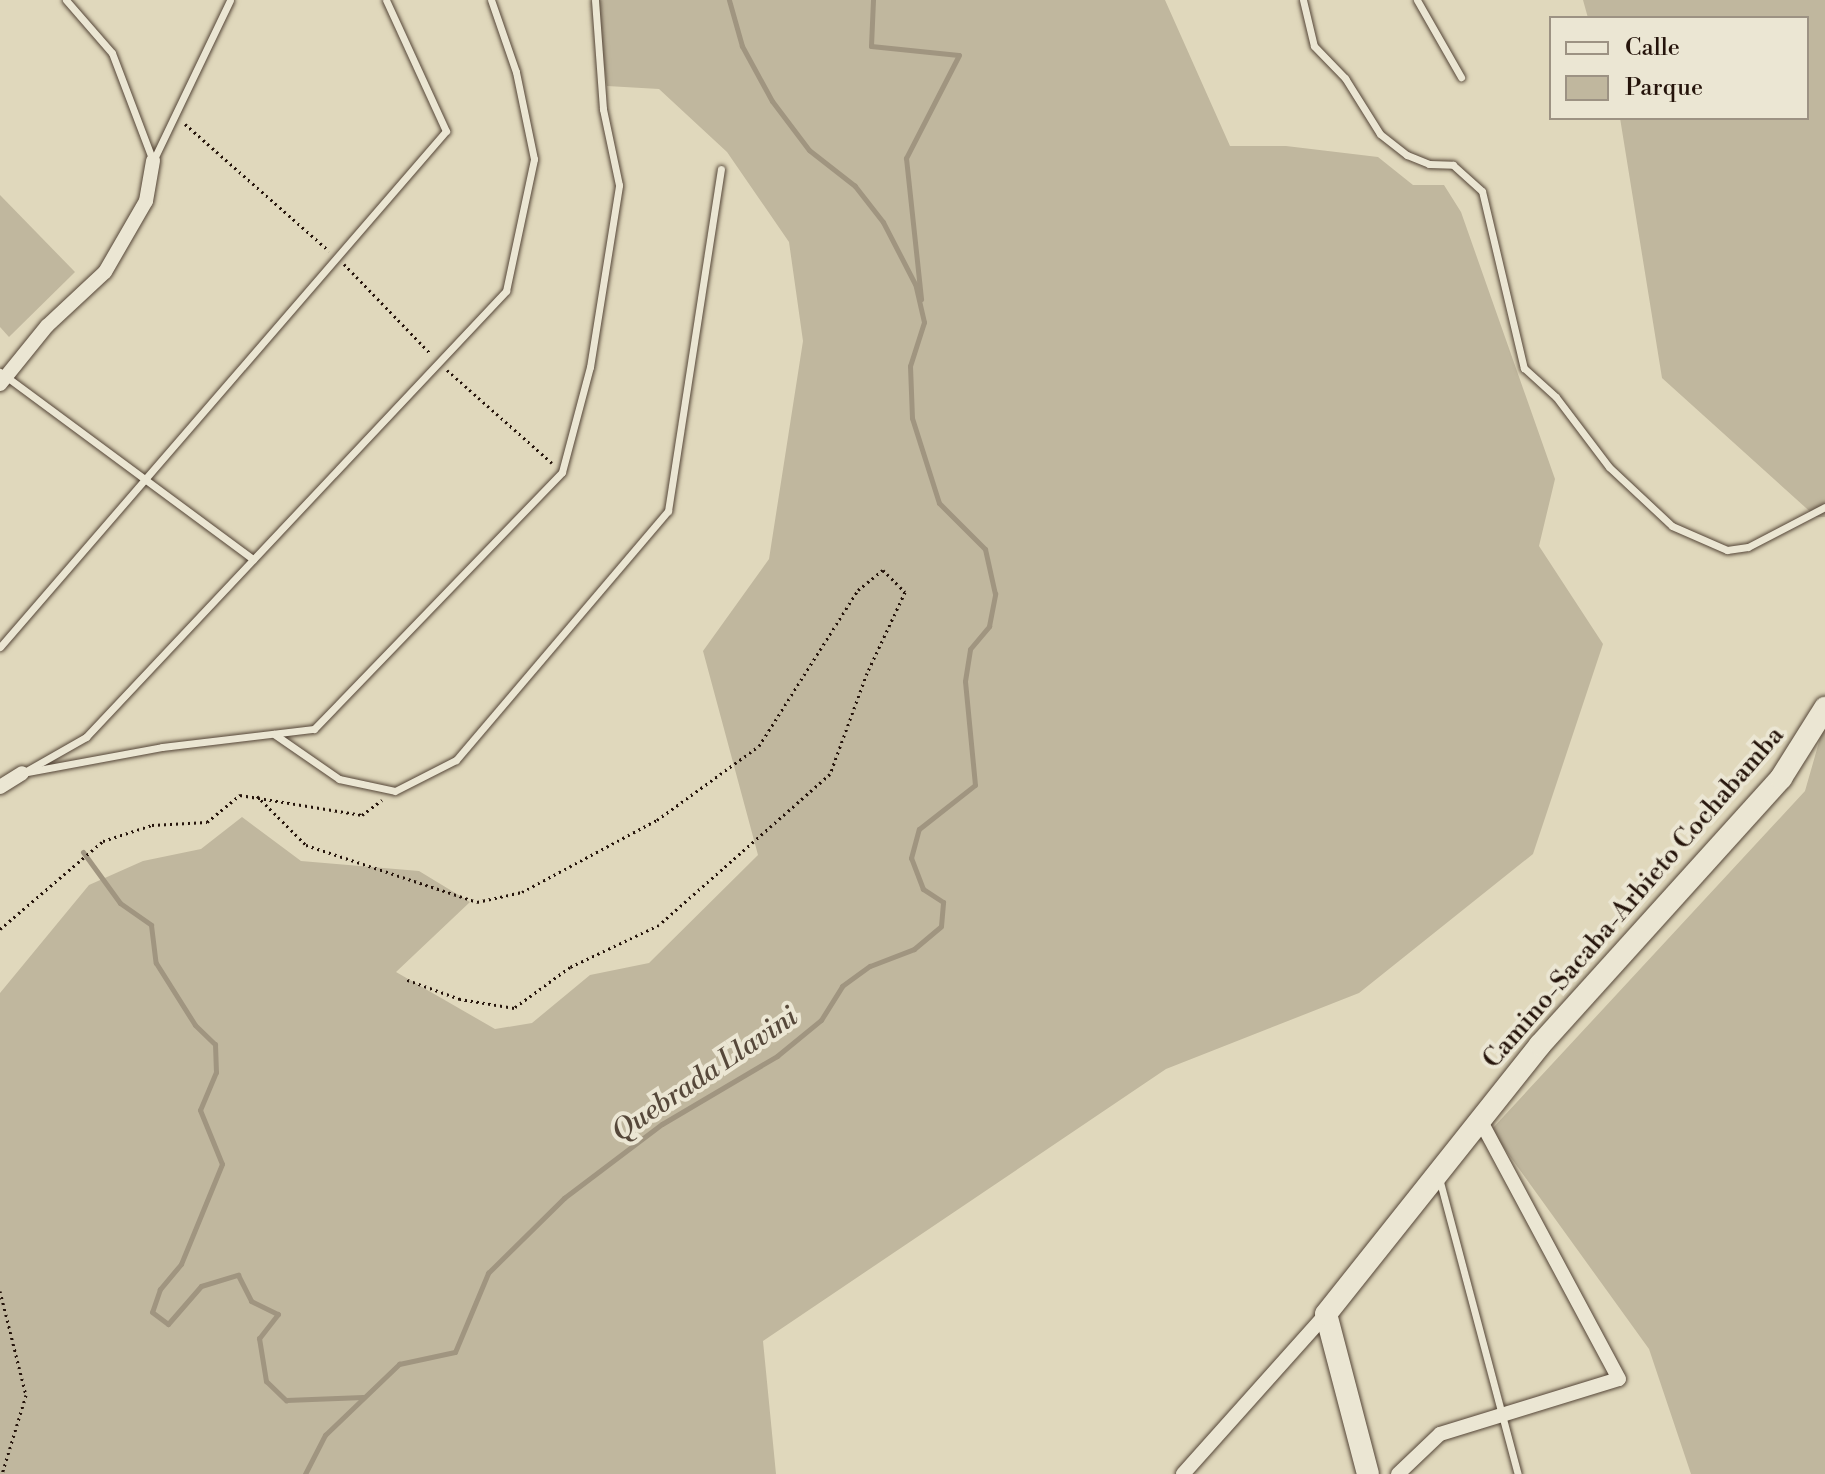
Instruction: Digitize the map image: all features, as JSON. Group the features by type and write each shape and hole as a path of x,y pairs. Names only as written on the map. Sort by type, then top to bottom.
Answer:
{"street":[{"path":"2,377 47,326 105,272 146,201 153,161"},
{"name":"Camino-Sacaba-Arbieto Cochabamba","path":"1326,1314 1603,971 1781,778 1825,708"},
{"path":"0,787 22,773"},
{"path":"1398,1474 1440,1434 1619,1379 1481,1122"},
{"path":"1183,1474 1326,1314"},
{"path":"1326,1314 1368,1474"}],"lane":[{"path":"66,0 112,53 153,161"},
{"path":"153,161 173,113 230,0"},
{"path":"0,647 446,131 386,0"},
{"path":"22,773 86,737 506,291 534,159 516,72 491,0"},
{"path":"22,773 162,747 314,729 562,472 590,367 619,185 603,109 595,0"},
{"path":"1303,0 1314,46 1345,78 1380,134 1407,155 1429,164 1453,165 1482,191 1524,368 1556,397 1609,467 1672,526 1727,550 1748,547 1825,507"},
{"path":"1417,0 1461,77"},
{"path":"274,734 339,779 395,791 456,760 668,511 721,169"},
{"path":"2,377 253,559"},
{"path":"1439,1175 1518,1474"}],"path":[{"path":"173,113 338,259 439,362 562,472"},
{"path":"257,796 306,845 477,902 522,892 657,820 759,746 858,590 883,570 905,592 867,673 830,774 659,925 570,967 514,1008 460,999 405,979"},
{"path":"0,929 103,841 152,825 207,822 240,795 362,815 395,791"},
{"path":"0,1291 26,1395 2,1474"}],"green space":[{"path":"595,0 1165,0 1230,146 1286,146 1378,157 1413,185 1444,185 1461,212 1555,479 1539,546 1603,644 1533,854 1359,993 1166,1069 763,1341 776,1474 0,1474 0,993 89,885 143,861 201,849 242,817 301,861 419,871 470,902 396,972 495,1029 532,1023 590,975 649,963 758,855 703,651 769,559 803,341 789,242 727,152 659,89 607,86"},
{"path":"1583,0 1825,0 1825,517 1816,517 1662,378 1620,120 1809,120 1809,16 1587,16"},
{"path":"0,195 75,272 9,337 0,327"},
{"path":"1825,721 1825,1474 1691,1474 1649,1349 1491,1130 1805,791"}],"waterway":[{"name":"Quebrada Llavini","path":"305,1474 325,1435 399,1364 455,1352 488,1273 564,1198 662,1124 777,1056 821,1020 842,986 870,966 914,949 941,926 943,902 923,889 911,858 919,829 975,785 965,681 970,649 989,626 995,594 985,549 939,503 912,418 910,366 924,322 915,284 883,222 855,186 809,150 772,101 742,46 729,0"},
{"path":"873,0 871,46 959,55 906,158 921,299"},
{"path":"83,852 120,903 151,925 156,963 195,1025 215,1044 216,1072 200,1110 222,1164 181,1264 160,1289 152,1312 168,1324 201,1286 238,1275 251,1301 278,1314 259,1338 266,1381 286,1400 363,1397"}]}
